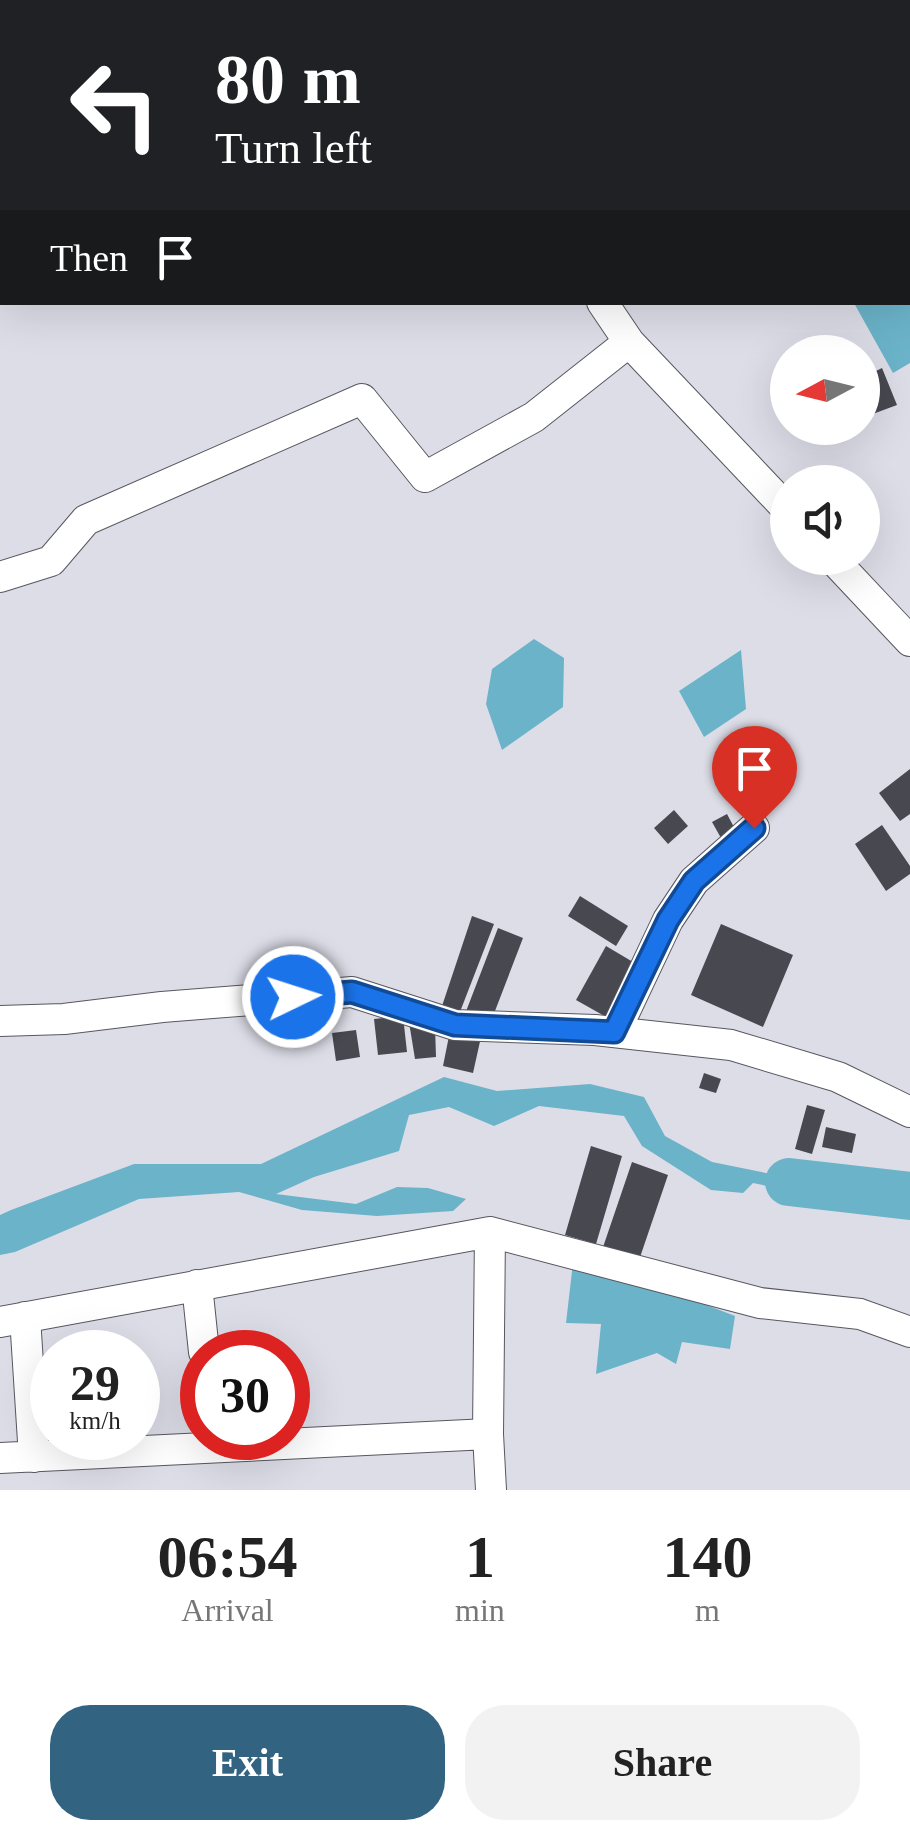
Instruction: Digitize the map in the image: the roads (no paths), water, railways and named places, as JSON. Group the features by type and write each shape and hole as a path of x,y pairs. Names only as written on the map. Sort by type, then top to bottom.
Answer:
{"street":[{"path":"604,305 629,342 770,491"},
{"path":"0,577 51,561 86,520 362,399 425,477 534,417 629,342"},
{"path":"848,575 910,641"},
{"path":"614,1032 668,920 694,881 754,828"},
{"path":"0,1021 64,1019 352,992 455,1025 614,1032 731,1046 838,1077 910,1112"},
{"path":"490,1232 491,1490"},
{"path":"30,1431 13,1319 490,1232 760,1303 860,1314 910,1332"},
{"path":"197,1286 202,1330"},
{"path":"310,1440 488,1434"},
{"path":"0,1458 30,1457"}],"water":[{"path":"855,305 910,305 910,363 893,373 880,350 880,335 872,335"},
{"path":"534,639 564,658 563,707 502,750 486,704 492,669"},
{"path":"741,650 746,709 704,737 679,691"},
{"path":"444,1077 497,1091 590,1084 644,1097 665,1136 712,1162 781,1176 865,1169 910,1186 910,1204 866,1187 815,1196 753,1183 743,1193 711,1190 642,1146 624,1116 539,1106 494,1126 449,1107 409,1115 399,1151 314,1177 276,1194 356,1204 397,1187 428,1188 466,1199 453,1211 377,1216 302,1210 239,1192 139,1199 0,1255 0,1215 11,1210 134,1164 261,1164"},
{"path":"574,1254 735,1316 730,1349 682,1342 676,1364 657,1353 596,1374 601,1324 566,1323"}],"waterway":[{"path":"789,1182 910,1196"}]}
